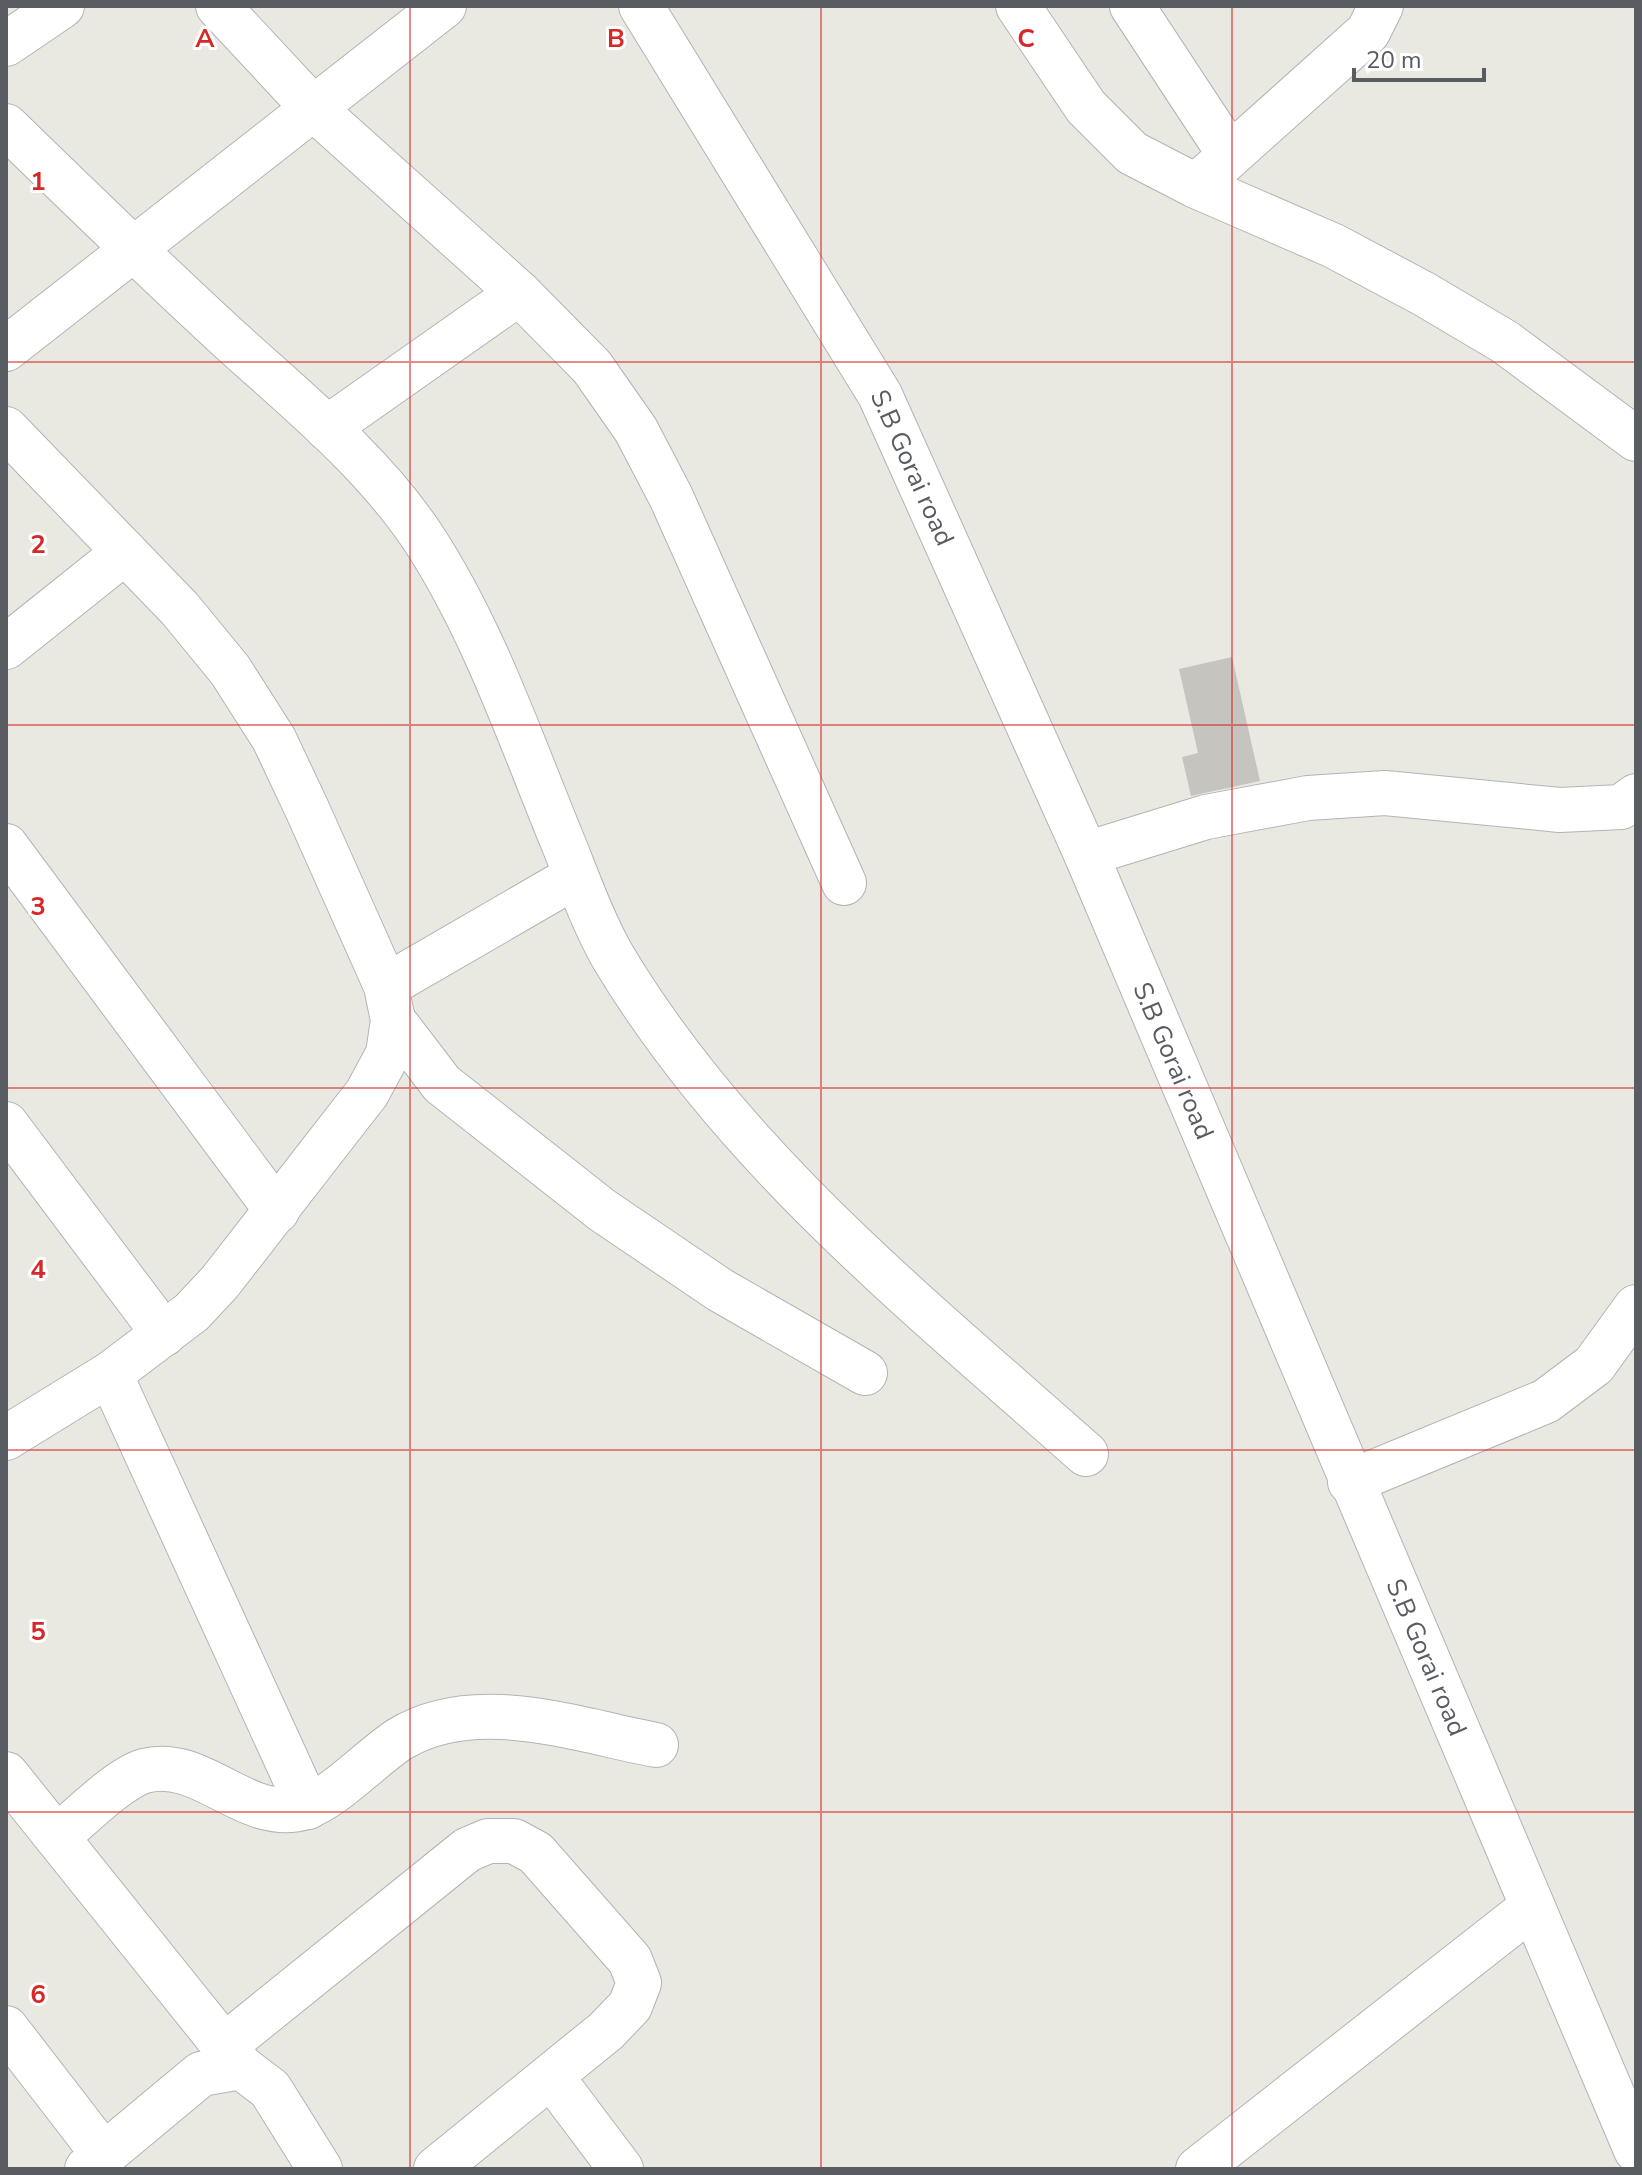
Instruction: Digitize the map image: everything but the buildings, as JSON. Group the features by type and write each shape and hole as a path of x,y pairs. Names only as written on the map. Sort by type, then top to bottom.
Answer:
{"street":[{"path":"6,44 62,6"},
{"path":"218,6 313,108 519,293 592,367 636,430 671,497 844,883"},
{"path":"6,349 444,6"},
{"name":"S.B Gorai road","path":"641,6 880,395 1086,854 1636,2150"},
{"path":"1018,6 1095,116 1132,153 1196,186 1334,246 1424,294 1505,342 1636,439"},
{"path":"1132,6 1230,155"},
{"path":"1196,186 1368,32 1381,6"},
{"path":"6,126 132,250 327,428 384,485 421,535 451,584 483,650 611,954 691,1071 765,1159 862,1255 1086,1454"},
{"path":"327,428 519,293"},
{"path":"6,429 180,609 220,658 274,739 390,1003 442,1084 602,1210 733,1298 865,1373"},
{"path":"6,647 125,552"},
{"path":"1086,854 1206,817 1308,798 1385,793 1560,810 1621,807 1636,796"},
{"path":"6,846 277,1211"},
{"path":"390,1003 576,876"},
{"path":"6,1438 110,1374 164,1334 220,1282 367,1093 388,1054 390,1003"},
{"path":"8,1132 164,1334"},
{"path":"1350,1482 1546,1401 1594,1365 1636,1307"},
{"path":"110,1374 308,1807"},
{"path":"57,1837 142,1771 168,1768 199,1778 249,1803 280,1811 308,1807 401,1739 432,1725 472,1716 534,1722 656,1745"},
{"path":"6,1774 233,2057 270,2089 320,2169"},
{"path":"6,2028 95,2162 201,2074 233,2057 467,1850 488,1841 514,1841 536,1853 630,1960 639,1983 630,2006 622,2014 436,2169"},
{"path":"1198,2169 1532,1907"},
{"path":"551,2076 621,2169"}]}
